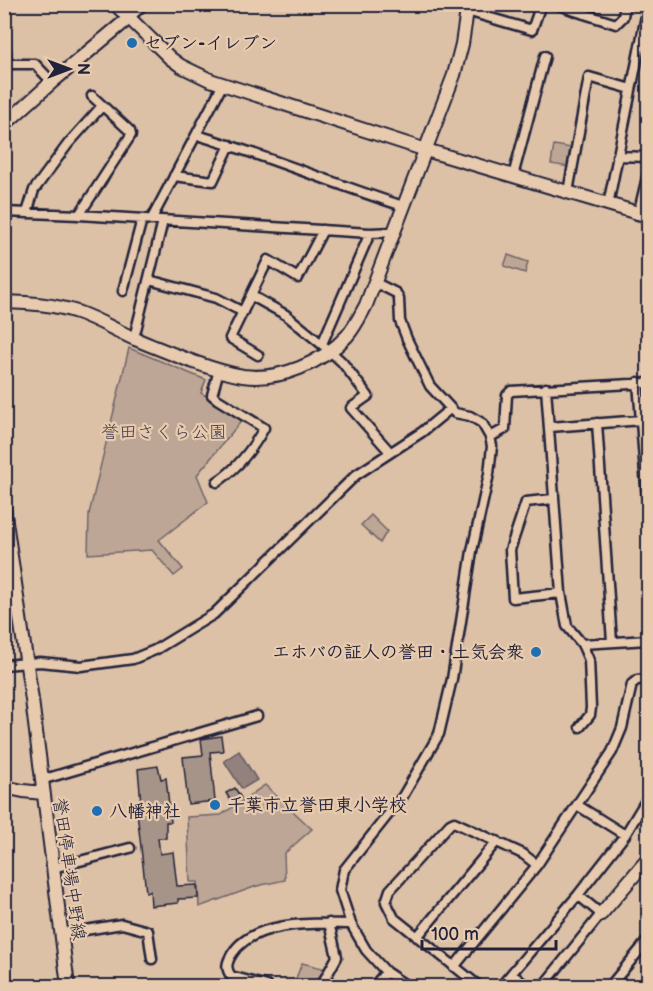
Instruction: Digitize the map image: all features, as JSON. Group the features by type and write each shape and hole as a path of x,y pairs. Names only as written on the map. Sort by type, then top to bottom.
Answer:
{"street":[{"path":"115,4 155,45 181,66 223,84 426,150 643,216 648,173"},
{"path":"4,125 144,4"},
{"path":"326,347 347,336 357,322 376,283 453,75 462,44 467,8 532,30 541,4"},
{"path":"556,4 575,8 616,24 622,17 625,4"},
{"path":"608,205 648,6"},
{"path":"8,41 7,64 35,64 52,82"},
{"path":"513,176 544,56"},
{"path":"568,192 588,77 631,89"},
{"path":"123,291 146,220 174,176 223,84"},
{"path":"79,215 131,135 130,131 92,96"},
{"path":"27,213 34,190 68,144 102,105"},
{"path":"197,135 306,171 330,183 404,207"},
{"path":"174,176 213,181 230,145"},
{"path":"617,156 648,157"},
{"path":"4,212 370,233 394,232"},
{"path":"134,338 163,221"},
{"path":"258,355 230,338 268,260 298,278 322,230"},
{"path":"4,302 50,305 75,312 134,338 219,370 244,376 264,377 282,374 316,361 326,347 370,233"},
{"path":"149,280 216,298 243,312"},
{"path":"376,283 396,293 399,299 400,321 430,386 455,413 470,416 482,423 490,437 491,457 472,551 452,679 438,734 404,796 344,870 340,890 351,924 366,950 386,972 407,987"},
{"path":"252,296 286,315 342,362 368,396 351,408 390,452"},
{"path":"217,482 228,475 244,458 255,445 264,428 212,395 219,370"},
{"path":"638,382 648,513"},
{"path":"490,437 506,429 509,392 648,383"},
{"path":"546,388 561,594 567,626 582,644 588,660 591,708 590,715 580,727"},
{"path":"4,665 26,662 81,666 133,659 155,650 201,624 356,475 423,432 450,409"},
{"path":"550,427 642,420"},
{"path":"597,423 612,642"},
{"path":"553,499 526,502 510,550 513,598 561,594"},
{"path":"4,508 43,793"},
{"path":"582,644 648,640"},
{"path":"454,967 537,865 612,752 622,728 632,684 637,680 648,679"},
{"path":"41,780 257,716"},
{"name":"誉田停車場中野線","path":"4,787 43,793 68,987"},
{"path":"501,987 625,835 648,797"},
{"path":"577,805 625,835"},
{"path":"479,987 394,918 386,902 390,890 454,822 523,854 537,865"},
{"path":"417,937 497,841"},
{"path":"53,867 130,848"},
{"path":"543,987 601,914 648,860"},
{"path":"578,895 601,914"},
{"path":"267,987 250,984 231,976 227,971 227,963 237,946 270,928 329,923 351,924"},
{"path":"321,987 337,957 329,923"},
{"path":"61,934 122,924 148,931 152,959"},
{"path":"610,987 648,940"},
{"path":"374,987 386,972"},
{"path":"512,974 526,987"}],"green space":[{"path":"554,145 572,148 569,167 551,164"},
{"path":"508,255 528,262 525,273 504,266"},
{"name":"誉田さくら公園","path":"129,348 206,380 201,393 243,419 197,475 208,502 159,540 183,569 174,576 152,550 88,554 89,514"},
{"path":"371,515 387,531 380,543 361,525"},
{"path":"265,785 312,829 284,854 285,880 257,886 199,907 198,882 190,882 187,817 221,815"},
{"path":"302,963 326,969 317,986 293,986"}],"shaded area":[{"path":"239,751 257,780 242,789 224,761"}],"building":[{"path":"221,736 223,751 210,752 215,801 188,804 183,757 203,755 201,739"},
{"path":"158,766 161,779 166,778 171,822 166,822 166,838 158,838 160,854 173,852 177,886 197,885 198,898 178,899 178,903 151,906 150,891 146,892 136,803 141,803 138,769"},
{"path":"235,788 241,798 232,803 226,793"}],"place":[{"name":"セブン-イレブン","path":"132,43"},
{"name":"エホバの証人の誉田・土気会衆","path":"536,652"},
{"name":"千葉市立誉田東小学校","path":"215,805"},
{"name":"八幡神社","path":"97,811"}]}
